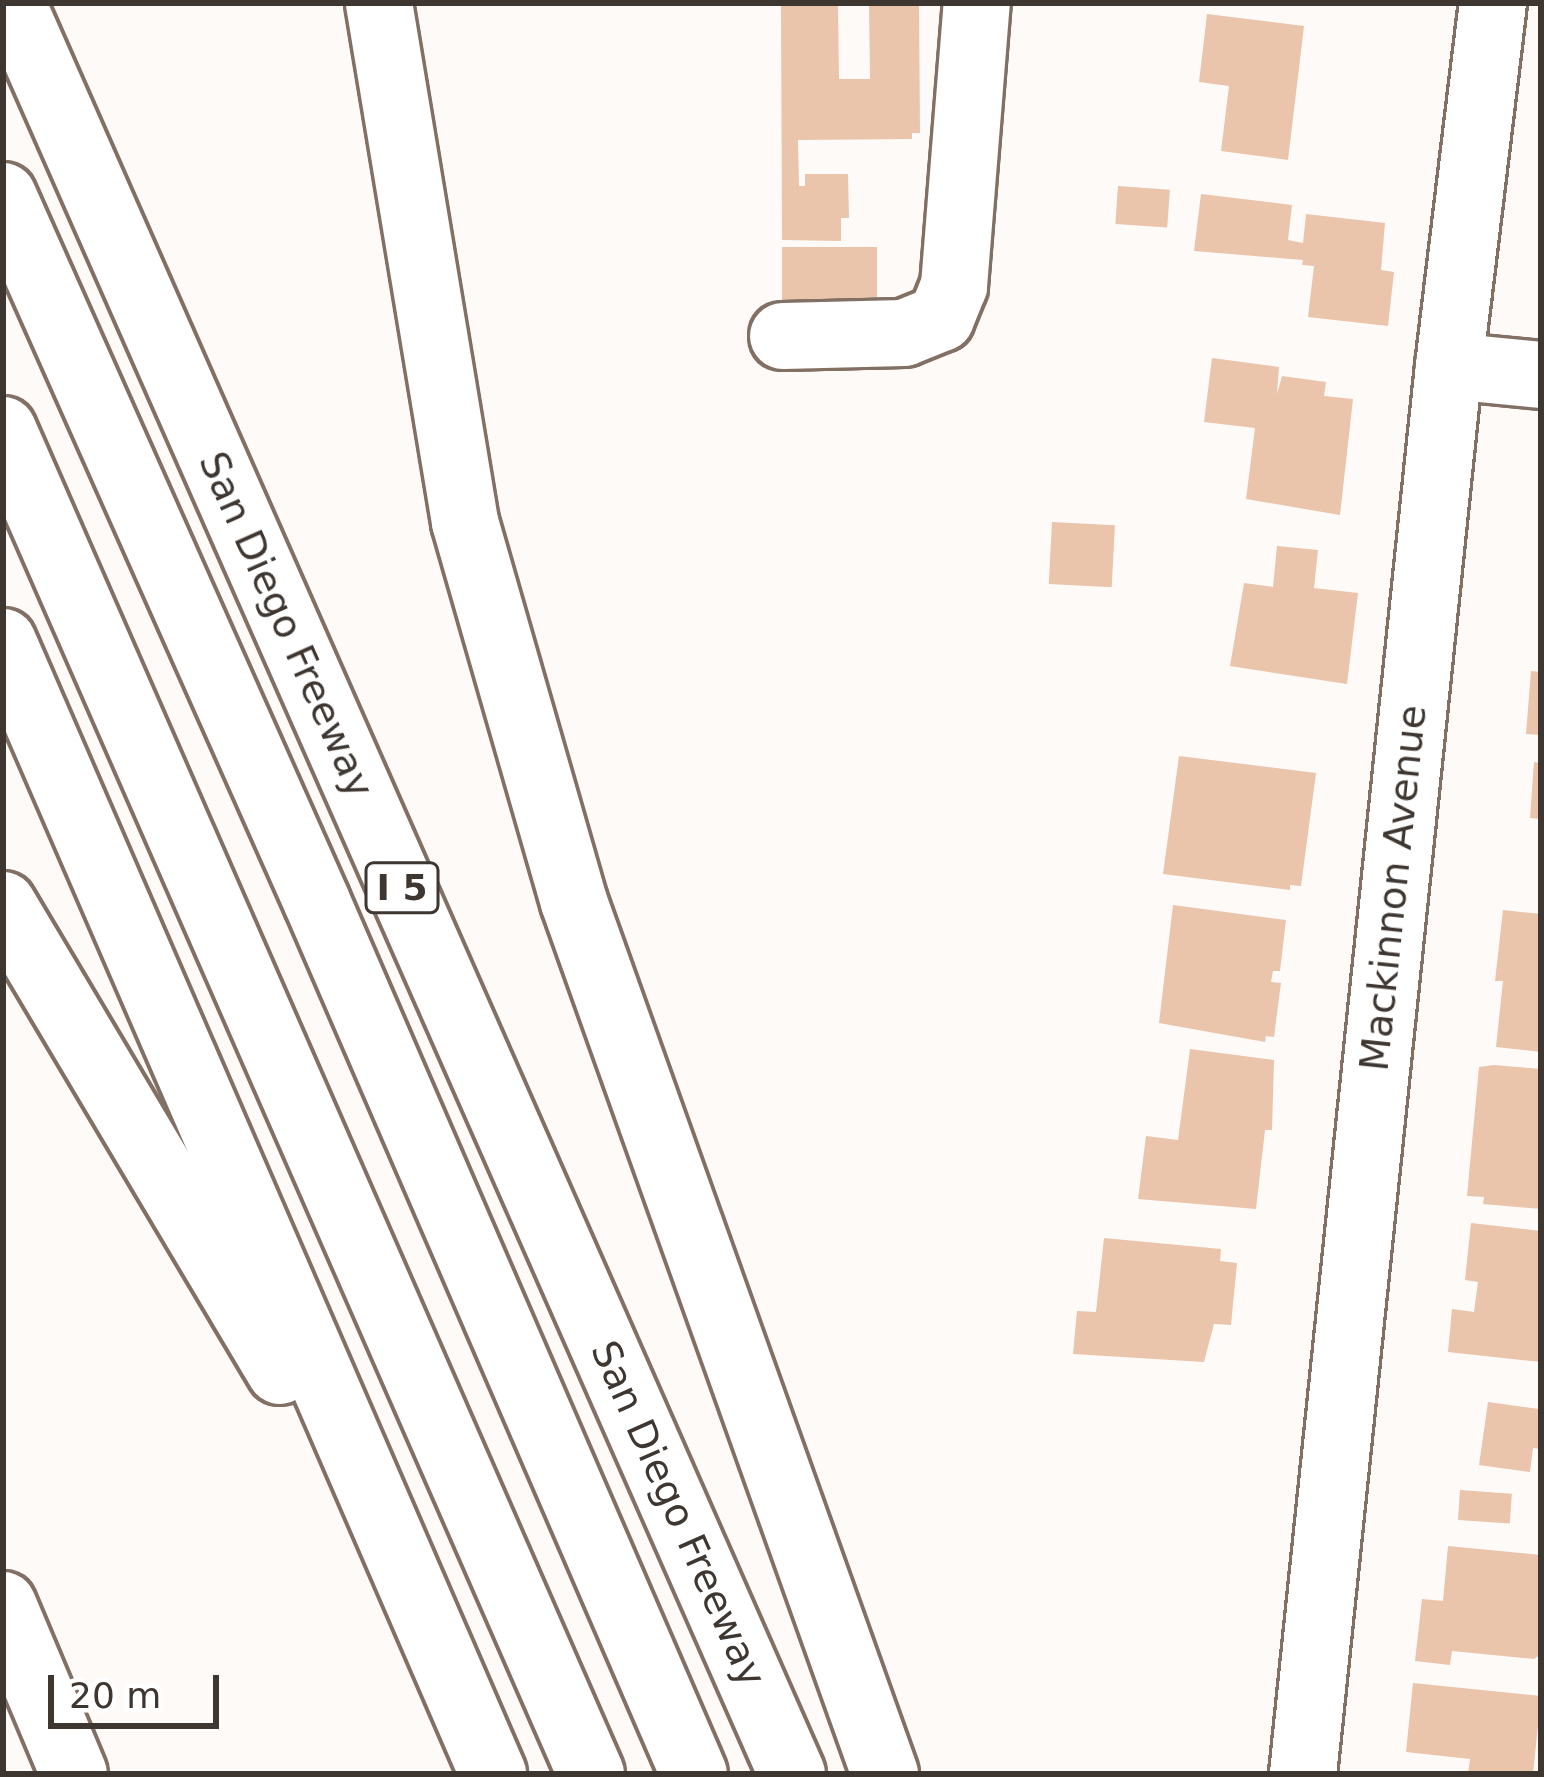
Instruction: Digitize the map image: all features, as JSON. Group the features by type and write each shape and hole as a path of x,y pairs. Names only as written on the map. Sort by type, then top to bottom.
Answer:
{"main road":[{"name":"San Diego Freeway","path":"12,3 792,1774"},
{"path":"379,3 465,522 574,902 885,1774"},
{"path":"783,336 904,333 941,318 954,286 977,3"},
{"name":"Mackinnon Avenue","path":"1303,1774 1449,366 1493,3"},
{"path":"3,196 317,902 694,1774"},
{"path":"1449,366 1541,375"},
{"path":"3,430 591,1774"},
{"path":"3,642 494,1774"},
{"path":"3,905 417,1601"},
{"path":"3,1605 74,1774"}],"building":[{"path":"781,3 838,3 839,79 870,79 869,3 919,3 920,133 912,133 912,139 798,140 799,186 805,186 805,174 848,174 849,218 841,218 841,241 782,240"},
{"path":"1207,14 1304,26 1288,160 1221,151 1229,86 1199,82"},
{"path":"1118,186 1170,190 1167,228 1115,224"},
{"path":"1201,194 1292,205 1288,240 1303,243 1306,214 1385,223 1381,270 1394,272 1388,326 1308,317 1314,266 1302,265 1303,260 1194,251"},
{"path":"782,247 877,247 877,309 782,309"},
{"path":"1212,358 1279,367 1277,394 1282,376 1326,382 1324,396 1353,399 1340,515 1246,499 1255,428 1204,422"},
{"path":"1052,522 1115,525 1112,587 1049,584"},
{"path":"1277,546 1318,550 1314,588 1358,593 1347,684 1230,666 1244,583 1273,587"},
{"path":"1531,671 1541,672 1541,735 1526,734"},
{"path":"1179,756 1316,773 1301,886 1290,885 1290,890 1163,874"},
{"path":"1534,762 1541,763 1541,819 1530,818"},
{"path":"1173,905 1286,920 1280,971 1273,971 1271,982 1281,983 1274,1037 1266,1036 1265,1042 1159,1023"},
{"path":"1503,910 1541,914 1541,1052 1496,1047 1503,981 1495,981"},
{"path":"1190,1049 1274,1060 1272,1130 1265,1130 1256,1209 1138,1199 1146,1136 1178,1140"},
{"path":"1479,1067 1541,1069 1541,1209 1483,1204 1484,1197 1467,1196"},
{"path":"1471,1223 1541,1231 1541,1362 1448,1352 1452,1309 1474,1312 1478,1282 1465,1280"},
{"path":"1104,1238 1221,1249 1220,1261 1237,1263 1231,1325 1214,1324 1204,1362 1073,1354 1077,1311 1096,1312"},
{"path":"1488,1402 1539,1409 1541,1449 1533,1448 1530,1472 1479,1465"},
{"path":"1460,1490 1512,1494 1510,1524 1458,1520"},
{"path":"1448,1546 1541,1555 1541,1654 1534,1659 1452,1651 1450,1665 1415,1661 1422,1599 1443,1601"},
{"path":"1413,1683 1541,1696 1533,1774 1468,1774 1470,1759 1406,1752"}]}
